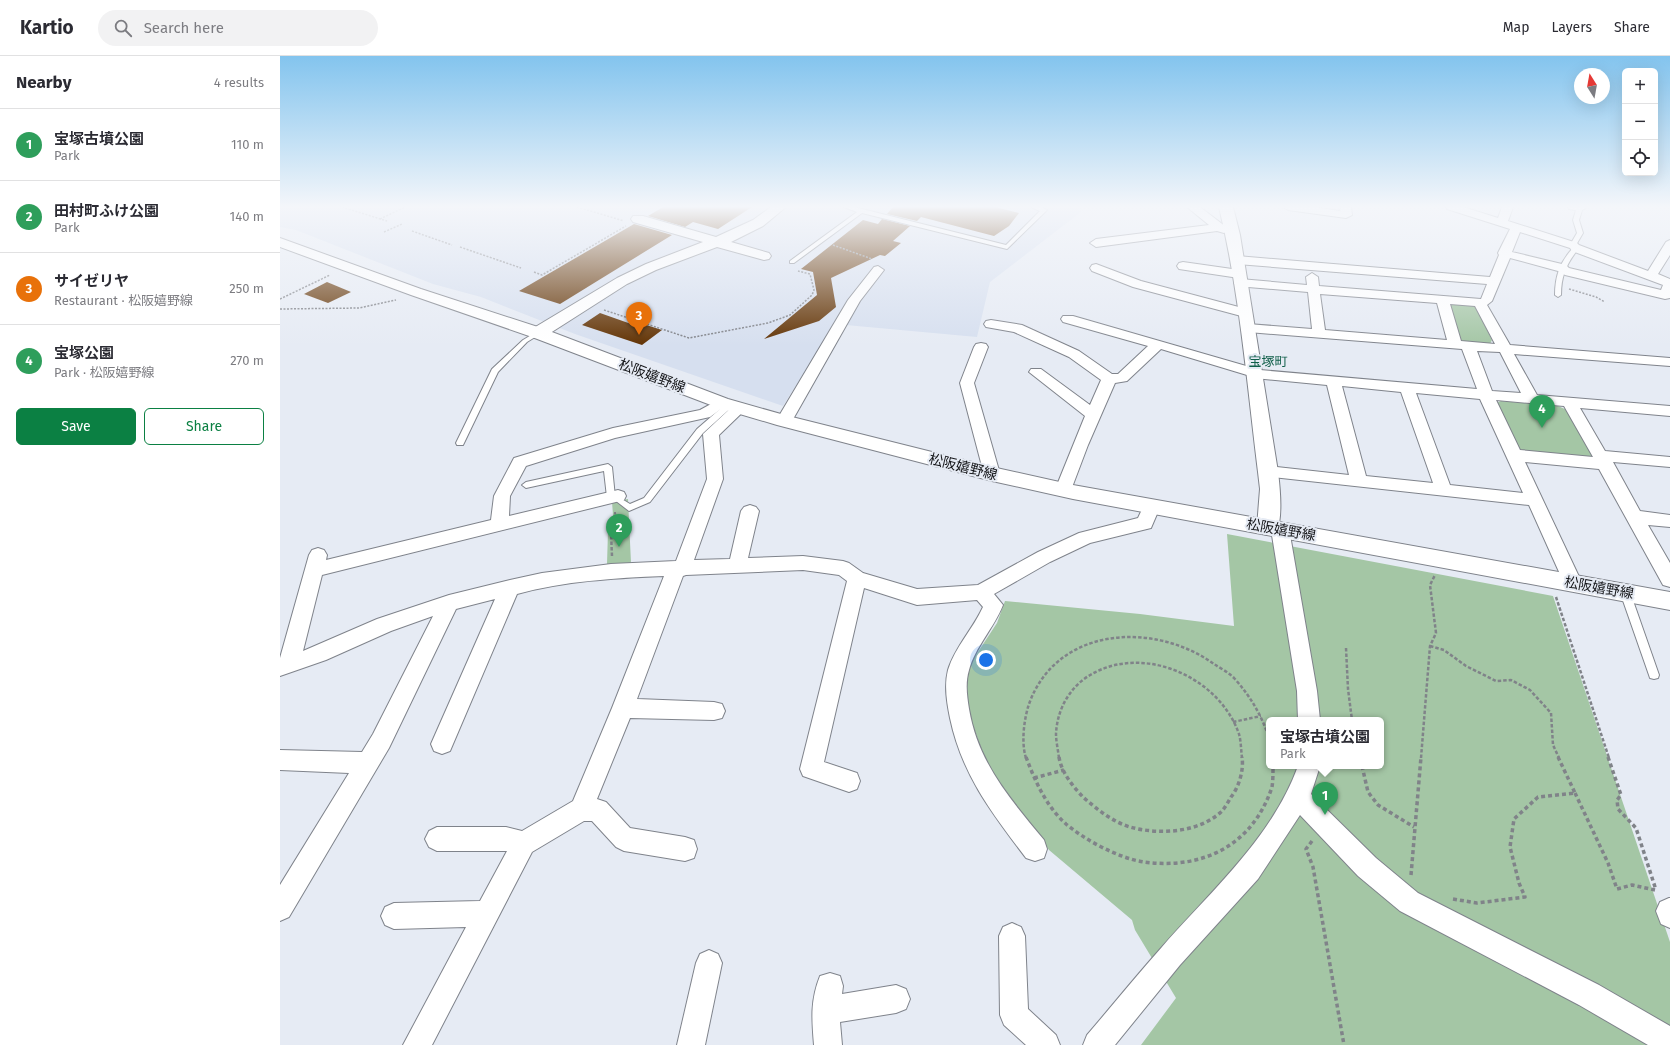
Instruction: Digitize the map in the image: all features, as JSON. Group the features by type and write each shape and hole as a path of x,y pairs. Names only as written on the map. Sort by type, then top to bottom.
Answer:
{"main road":[{"name":"松阪嬉野線","path":"311,253 416,292 538,333 730,405 784,421 992,474 1063,490 1670,601"},
{"path":"538,333 622,281 651,267 688,253"},
{"path":"755,253 764,256"},
{"path":"1235,253 1247,320 1268,472 1274,528"}],"street":[{"path":"1183,266 1238,272 1313,288 1480,303 1486,301 1504,253"},
{"path":"1505,253 1562,268 1565,271 1665,295 1670,284 1651,275 1591,253"},
{"path":"1651,275 1658,267 1665,253"},
{"path":"1238,272 1311,266 1494,281"},
{"path":"1311,266 1320,333"},
{"path":"1096,268 1137,284 1247,320 1320,333 1670,362"},
{"path":"784,421 854,300 878,270"},
{"path":"1406,273 1410,296"},
{"path":"1442,299 1461,345 1486,395 1573,583"},
{"path":"1480,303 1500,343 1505,349 1532,400"},
{"path":"1068,318 1254,373 1532,400 1670,410"},
{"path":"991,324 1017,328 1074,354 1109,379 1122,378 1158,344"},
{"path":"981,348 967,383 992,474"},
{"path":"1036,372 1094,415"},
{"path":"1063,490 1080,445 1109,379"},
{"path":"1333,381 1359,482"},
{"path":"1407,388 1444,491"},
{"path":"1570,403 1604,460 1670,580"},
{"path":"499,525 502,496 520,462 613,433 705,414 730,405"},
{"path":"581,809 715,480 711,434 730,405"},
{"path":"1513,455 1670,462"},
{"path":"1268,472 1535,500"},
{"path":"285,666 315,563 499,525 616,498"},
{"path":"285,666 319,654 384,625 449,603 542,580 611,572 803,564 843,568 857,578 917,597 981,592 1044,557 1085,538 1146,523 1152,507"},
{"path":"737,567 750,511"},
{"path":"1636,517 1670,521"},
{"path":"1274,528 1307,691 1309,717"},
{"path":"849,782 811,768 857,578"},
{"path":"442,744 510,587"},
{"path":"981,592 993,605 989,617 966,650 957,673 956,696 961,720 976,766 983,780 1035,849"},
{"path":"280,908 380,741 449,603"},
{"path":"623,708 714,711"},
{"path":"280,760 367,763"},
{"path":"1097,1045 1171,956 1249,870 1298,797 1307,769"},
{"path":"1298,797 1366,867 1409,902 1589,996 1670,1042"},
{"path":"417,1045 524,844 581,809 598,810 624,839 685,849"},
{"path":"437,839 506,839 524,844"},
{"path":"394,916 487,914"},
{"path":"1012,936 1014,1015 1046,1045"},
{"path":"691,1045 709,963"},
{"path":"828,1045 827,998 896,999"}],"lane":[{"path":"792,262 804,253"},
{"path":"1558,295 1557,286 1563,263 1570,253"},
{"path":"460,443 495,371 525,341 538,333"},
{"path":"526,485 608,467 616,498 629,508 647,500 700,431 730,405"},
{"path":"1625,592 1654,675"}],"path":[{"path":"476,253 522,268"},
{"path":"534,272 542,275 580,253"},
{"path":"857,253 876,261 878,270"},
{"path":"280,299 347,266"},
{"path":"599,309 689,338 754,326 768,323 790,315 812,295 814,290 810,274 796,270"},
{"path":"1557,286 1596,297 1605,302"},
{"path":"280,309 359,308 398,299"},
{"path":"611,572 613,564 610,533 616,530 616,498"},
{"path":"1410,881 1430,646 1436,633 1430,585 1438,570"},
{"path":"1547,579 1555,596 1621,795 1617,800 1618,808 1636,828 1666,907"},
{"path":"1266,729 1258,709 1233,677 1199,653 1161,639 1122,636 1086,644 1055,663 1035,688 1024,719 1025,754 1039,790 1065,823 1101,848 1143,862 1186,863 1225,850 1256,822 1272,786 1273,769"},
{"path":"1430,646 1444,650 1466,666 1496,681 1511,680 1530,690 1551,713 1552,745 1608,863 1617,889 1632,885 1666,907"},
{"path":"1346,648 1348,689 1352,717"},
{"path":"1122,663 1150,663 1178,671 1204,686 1225,708 1233,722 1239,734 1243,762 1237,788 1221,812 1195,827 1163,832 1130,827 1100,812 1076,789 1060,762 1056,734 1061,708 1075,686 1080,682 1096,671 1122,663"},
{"path":"1233,722 1261,716"},
{"path":"1363,769 1368,792 1378,805 1414,827"},
{"path":"1034,778 1064,770"},
{"path":"1447,898 1477,903 1525,897 1519,883 1510,847 1514,819 1538,797 1575,793"},
{"path":"1323,824 1306,849 1313,867 1344,1045"}],"shaded area":[{"path":"355,253 1028,253 990,282 977,337 835,324 783,406 575,334 481,297 433,284"}],"green space":[{"path":"1447,304 1471,304 1476,307 1492,340 1490,344 1464,342 1457,339"},
{"path":"1501,401 1558,406 1567,410 1593,455 1587,458 1523,452 1514,445 1496,403"},
{"path":"628,499 631,563 607,564 608,531 614,528 612,502"},
{"path":"1227,534 1553,596 1670,942 1670,1045 1141,1045 1176,998 1135,930 1132,920 1049,850 987,765 965,703 968,667 997,623 1005,601 1140,614 1234,626"}],"building":[{"path":"584,253 643,253 560,304 519,291"},
{"path":"821,253 889,253 885,256 880,255 831,278 836,307 819,321 764,339 817,295 813,272 801,269"},
{"path":"327,282 351,292 328,303 304,294"},
{"path":"600,313 634,325 637,322 662,330 642,345 582,325"}],"place":[{"name":"サイゼリヤ","path":"639,335"},
{"name":"宝塚公園","path":"1542,428"},
{"name":"田村町ふけ公園","path":"619,547"},
{"name":"宝塚古墳公園","path":"1325,815"}],"district":[{"name":"宝塚町","path":"1268,361"}]}
